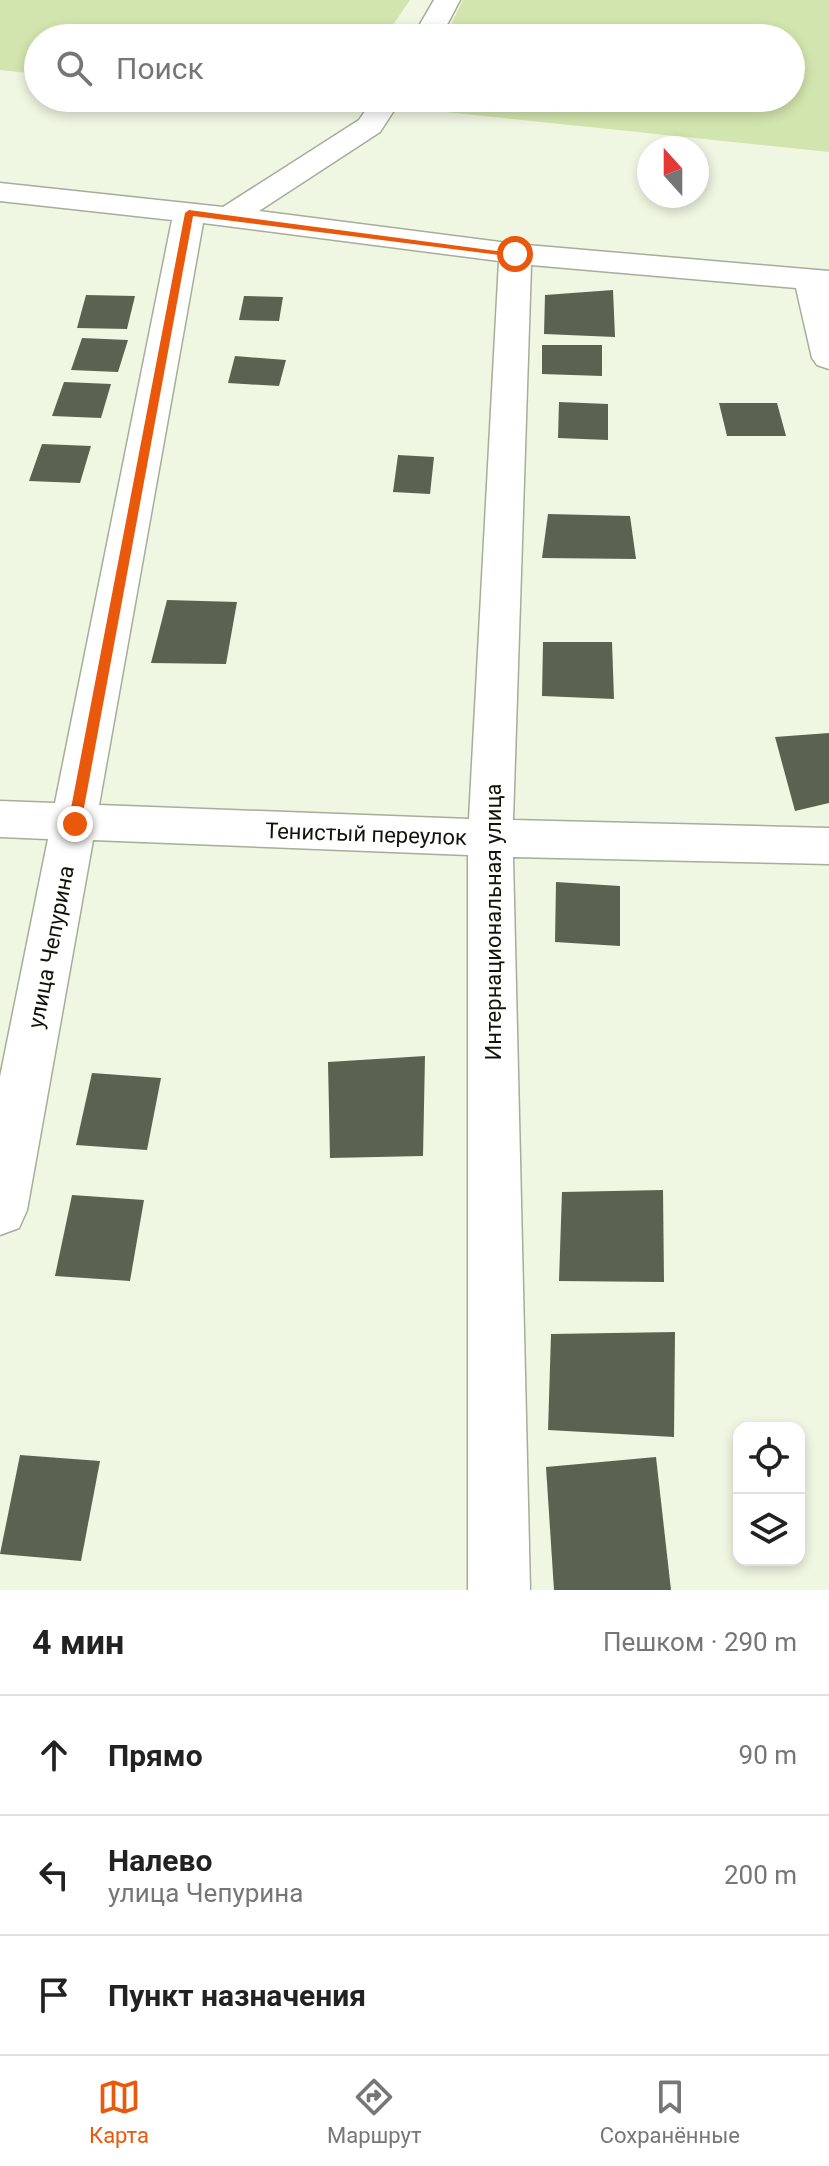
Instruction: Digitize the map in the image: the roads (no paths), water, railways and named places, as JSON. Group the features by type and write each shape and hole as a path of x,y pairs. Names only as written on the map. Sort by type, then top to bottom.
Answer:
{"street":[{"path":"434,24 447,0"},
{"path":"209,215 370,126 379,112"},
{"path":"0,192 515,254 820,280 829,358"},
{"name":"улица Чепурина","path":"0,1210 75,824 209,215"},
{"name":"Интернациональная улица","path":"499,1590 490,838 515,254"},
{"name":"Тенистый переулок","path":"0,819 490,838 829,846"}]}
